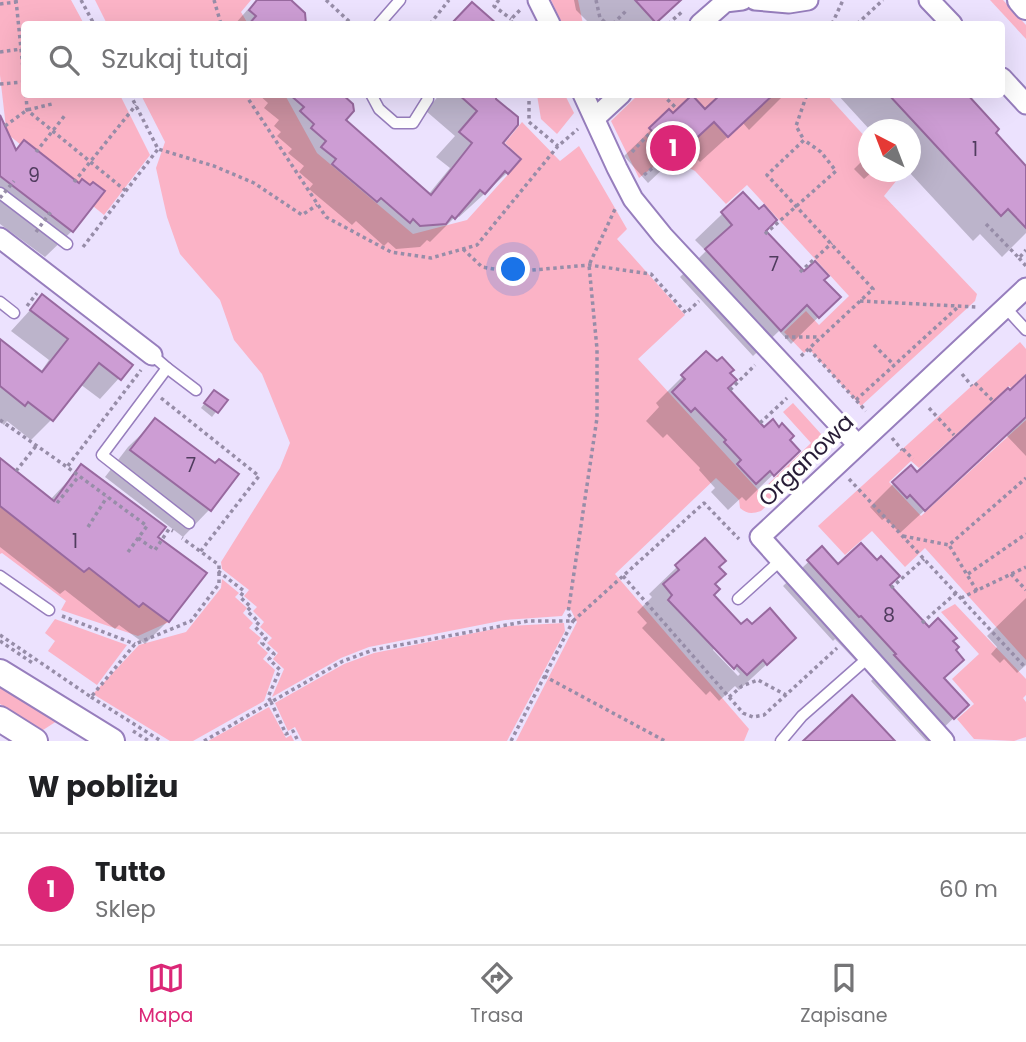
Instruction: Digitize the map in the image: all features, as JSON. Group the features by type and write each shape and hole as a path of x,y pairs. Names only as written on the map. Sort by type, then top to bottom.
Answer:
{"street":[{"path":"538,0 548,21"},
{"path":"703,21 725,2 742,0"},
{"path":"754,0 789,3 808,0"},
{"path":"929,0 948,21"},
{"path":"1020,0 1026,7"},
{"path":"1005,81 1026,104"},
{"path":"585,98 634,199 656,227 857,444"},
{"path":"595,118 617,98"},
{"path":"0,238 154,364"},
{"name":"Organowa","path":"944,741 869,657 775,566 760,537 1026,288"},
{"path":"0,672 112,741"},
{"path":"0,719 34,740"}],"lane":[{"path":"382,21 400,0"},
{"path":"372,98 379,109 395,123 413,123 428,98"},
{"path":"0,196 67,244"},
{"path":"0,302 14,313"},
{"path":"1005,307 1026,330"},
{"path":"189,523 102,455 154,364 196,390"},
{"path":"738,598 775,566"},
{"path":"0,576 49,610"},
{"path":"781,741 802,716 869,657"}],"path":[{"path":"81,0 92,21"},
{"path":"214,0 220,21"},
{"path":"326,0 349,21"},
{"path":"432,21 449,0"},
{"path":"499,0 494,6 511,19"},
{"path":"596,0 600,18 604,21"},
{"path":"833,21 843,0"},
{"path":"860,21 883,0"},
{"path":"0,4 16,1 21,42"},
{"path":"616,21 626,11"},
{"path":"0,52 21,49"},
{"path":"0,84 21,80"},
{"path":"26,98 27,110 126,191"},
{"path":"132,98 158,149 214,166 254,183 302,215 317,205"},
{"path":"248,98 326,217 391,252 430,258 477,245 558,146 582,125 595,118"},
{"path":"529,98 529,122 558,146"},
{"path":"668,98 675,107"},
{"path":"765,234 836,171 821,152 804,139 796,126 806,98"},
{"path":"5,126 27,110 52,104"},
{"path":"74,182 136,105"},
{"path":"36,152 65,114"},
{"path":"792,351 799,358 873,289 767,175 804,139"},
{"path":"82,248 158,149"},
{"path":"639,178 667,156"},
{"path":"0,196 14,181"},
{"path":"573,621 568,613 597,418 597,349 589,265 619,201"},
{"path":"36,232 52,210"},
{"path":"986,224 1026,266"},
{"path":"800,272 832,243"},
{"path":"463,249 482,267 511,272 589,265 651,274 686,313 702,299"},
{"path":"1019,258 1026,250"},
{"path":"860,301 982,308"},
{"path":"856,400 958,306"},
{"path":"785,344 779,337 821,337"},
{"path":"874,345 894,365"},
{"path":"730,390 760,360"},
{"path":"126,391 154,364"},
{"path":"956,368 992,400"},
{"path":"760,424 791,394"},
{"path":"159,396 260,476 200,552"},
{"path":"929,408 954,435"},
{"path":"0,422 67,467"},
{"path":"16,471 36,446"},
{"path":"903,449 913,459"},
{"path":"836,465 1026,668"},
{"path":"57,503 79,476"},
{"path":"949,545 1026,478"},
{"path":"88,527 107,497"},
{"path":"511,741 573,621 704,503 775,566"},
{"path":"128,552 146,526"},
{"path":"92,698 135,643 191,621 219,584 219,565 169,529 155,550 138,538"},
{"path":"968,574 1026,534"},
{"path":"903,536 949,545 977,591"},
{"path":"891,588 924,558"},
{"path":"961,598 1026,567"},
{"path":"218,571 244,591 240,597 251,607 247,611 259,622 255,627 266,638 262,643 274,654 269,659 279,670 268,697 286,734 293,731 298,741"},
{"path":"1011,575 1026,590"},
{"path":"623,576 743,713 753,717 764,715 837,648"},
{"path":"922,623 956,593"},
{"path":"49,610 135,643"},
{"path":"204,741 343,662 373,650 528,621 573,621"},
{"path":"0,635 161,741"},
{"path":"544,676 665,741"},
{"path":"729,697 742,686 758,680 786,695"}],"shaded area":[{"path":"0,0 71,0 82,21 21,21 21,98 122,98 150,155 104,215 93,206 105,191 94,182 90,185 83,179 77,185 25,141 21,145 4,131 6,128 0,75"},
{"path":"95,0 251,0 241,12 246,21 106,21"},
{"path":"551,0 578,0 582,21 561,21"},
{"path":"990,0 1003,0 1026,25 1026,39"},
{"path":"143,98 287,98 317,153 413,234 467,220 522,159 505,143 522,122 560,161 579,146 627,229 617,239 685,315 638,359 760,492 811,443 783,412 793,403 831,445 758,512 747,512 740,508 739,500 716,478 615,574 749,729 744,741 516,741 577,622 571,610 566,609 562,616 505,620 369,647 341,658 272,697 284,669 273,659 278,653 267,643 272,638 260,627 264,622 253,611 257,607 244,596 249,590 222,569 221,562 280,468 290,443 262,374 234,340 220,300 180,254 167,217 156,168 165,142"},
{"path":"538,98 566,98 574,113 557,134 541,119"},
{"path":"635,98 830,98 858,129 858,182 895,182 884,196 977,294 975,301 861,406 809,349 804,353 784,332 806,311 819,325 849,296 747,185 726,204 695,171 667,156 639,178 611,121"},
{"path":"1020,342 1026,349 1026,374 1011,388 1009,386 919,468 911,461 889,482 921,516 1026,420 1026,660 925,548 905,567 872,531 845,555 818,526"},
{"path":"0,506 84,572 89,568 139,607 143,603 169,622 138,636 61,610 66,601 0,554"},
{"path":"222,579 239,593 235,597 247,608 243,613 253,623 249,628 261,638 257,643 268,653 263,659 275,670 264,701 193,741 170,741 93,694 139,645 186,632 221,588"},
{"path":"955,604 1026,679 1026,695 1023,698 1026,702 1026,737 1014,741 974,739 957,719 974,704 952,679 979,654 941,612"},
{"path":"55,619 127,645 97,685 48,651 55,641 45,633"},
{"path":"564,623 565,631 507,741 302,741 295,727 288,731 275,703 344,664 374,653 509,626"},
{"path":"0,684 57,721 43,730 0,704"},
{"path":"269,707 286,738 291,735 294,741 208,741"}],"building":[{"path":"257,0 291,0 305,13 306,21 252,21 256,16 249,10"},
{"path":"635,0 681,0 658,21 654,21"},
{"path":"472,2 494,21 454,21"},
{"path":"294,98 346,98 353,104 354,111 346,120 431,195 472,143 459,132 477,111 462,98 496,98 518,117 518,125 503,143 521,159 508,174 505,171 485,194 480,190 455,219 452,216 446,224 420,226 413,219 410,223 381,198 377,202 332,164 336,159 321,147 326,141 311,128 314,124 300,111 304,107"},
{"path":"689,98 695,98 705,109 717,98 770,98 728,137 714,122 676,157 649,128 669,109 673,113"},
{"path":"892,98 971,98 999,129 996,133 1026,166 1026,228 1008,209 1001,216 921,130 921,119 911,119"},
{"path":"0,115 16,150 24,140 79,183 82,179 90,185 93,182 105,191 73,232 0,176"},
{"path":"743,192 759,209 764,205 777,220 766,231 804,271 815,261 829,276 824,280 841,297 819,318 807,305 781,331 705,249 732,225 721,212"},
{"path":"42,294 133,365 121,380 99,363 53,421 28,402 25,406 0,386 0,339 42,372 68,339 30,310"},
{"path":"706,351 717,361 722,357 734,370 730,373 737,380 728,388 764,427 773,419 779,427 782,423 794,436 790,440 800,451 774,476 770,471 756,484 737,464 741,460 724,442 726,440 695,408 691,412 672,392 685,379 681,375"},
{"path":"1026,375 1026,417 925,511 910,495 907,498 892,482 911,465 917,472 1008,388 1010,390"},
{"path":"214,390 228,400 218,413 204,403"},
{"path":"155,418 215,463 219,459 239,474 211,511 130,450"},
{"path":"0,458 54,501 81,464 166,527 158,537 207,573 169,622 143,603 139,607 89,568 84,572 0,506"},
{"path":"705,538 726,561 719,567 726,574 715,584 720,589 714,595 741,624 747,619 752,624 770,608 796,638 767,665 763,660 747,675 737,665 734,669 668,600 672,595 663,584 679,570 675,565"},
{"path":"861,543 877,560 881,556 900,576 890,585 929,627 938,618 957,638 953,641 959,647 956,650 964,660 944,678 969,705 954,719 807,560 822,546 838,564"},
{"path":"852,695 895,741 803,741"}],"place":[{"name":"Tutto","path":"673,148"}]}
